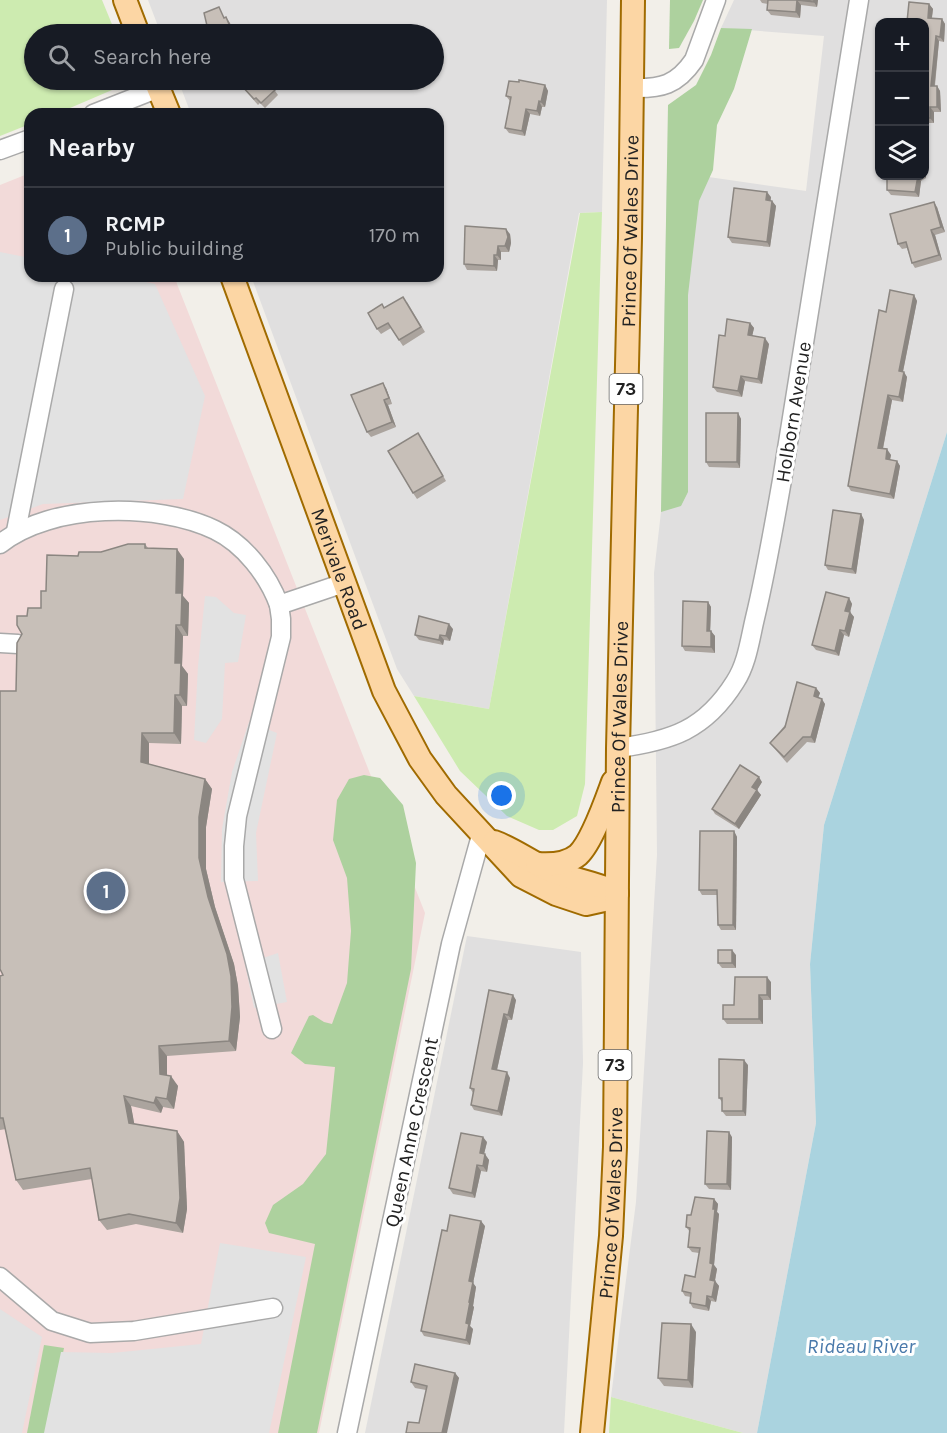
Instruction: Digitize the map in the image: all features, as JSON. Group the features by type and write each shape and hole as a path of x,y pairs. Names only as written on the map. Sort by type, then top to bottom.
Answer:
{"main road":[{"path":"125,0 134,24"},
{"name":"Prince Of Wales Drive","path":"592,1433 612,1214 615,1147 618,756 633,0"},
{"path":"159,90 167,108"},
{"name":"Merivale Road","path":"234,282 384,691 420,759 446,795 521,876 556,894 586,904 604,900 617,893"},
{"path":"537,864 556,864 570,860 579,854 596,826 608,798 618,756"},
{"name":"Merivale Road","path":"485,836 561,875 599,885 617,893"}],"street":[{"path":"632,88 653,89 667,85 689,68 716,0"},
{"name":"Holborn Avenue","path":"618,756 645,744 689,730 709,716 736,682 746,660 768,561 823,236 859,0"},
{"path":"106,108 144,90"},
{"path":"0,150 24,141"},
{"path":"16,531 64,289"},
{"path":"0,544 16,531 50,520 84,513 157,513 215,530 235,543 268,581 279,605 281,637 240,805 234,846 234,879 272,1029"},
{"path":"279,605 344,583"},
{"name":"Queen Anne Crescent","path":"347,1433 451,944 485,836"},
{"path":"0,1277 52,1321 90,1333 134,1331 273,1308"}],"shaded area":[{"path":"148,0 607,0 602,212 579,213 489,709 414,696 397,669 253,282 444,282 444,108 189,108 182,90 444,90 444,24 157,24"},
{"path":"734,0 947,0 947,432 824,825 810,964 816,1123 757,1433 743,1433 611,1397 636,1202 657,855 654,573 661,512 667,171 806,191 824,36 721,28"},
{"path":"24,175 24,282 176,282 425,913 319,1433 0,1433 0,185"},
{"path":"0,252 24,257 24,282 146,282 155,284 205,396 183,499 43,504 0,520"},
{"path":"205,596 216,597 234,613 246,615 238,662 225,663 222,719 206,743 194,740"},
{"path":"249,722 277,733 256,833 258,881 221,882 222,829 232,772"},
{"path":"467,936 581,952 583,1063 564,1433 365,1433"},
{"path":"278,953 287,1002 254,1008 245,964"},
{"path":"220,1243 306,1257 269,1433 44,1433 61,1352 112,1353 201,1344"},
{"path":"0,1309 42,1337 22,1433 0,1433"}],"green space":[{"path":"0,0 102,0 112,24 24,24 24,90 112,90 70,108 24,108 24,126 0,136"},
{"path":"670,0 703,0 679,48 669,49"},
{"path":"721,28 752,29 734,89 717,125 713,170 699,201 688,295 688,492 681,506 661,512 668,105 696,85"},
{"path":"602,212 585,784 577,816 553,830 539,830 507,816 460,771 414,696 489,709 580,213"},
{"path":"364,775 380,778 403,805 416,863 411,969 317,1433 278,1433 315,1244 269,1233 265,1223 273,1205 303,1184 326,1154 335,1067 305,1064 291,1053 309,1016 313,1015 332,1024 347,983 351,931 347,878 333,840 337,800 349,779"},
{"path":"44,1345 64,1348 47,1433 27,1433"},
{"path":"611,1397 743,1433 609,1433"}],"water":[{"name":"Rideau River","path":"947,432 947,1433 757,1433 816,1123 810,964 824,825"}],"building":[{"path":"768,0 797,0 796,12 767,10"},
{"path":"909,2 929,4 928,18 907,18"},
{"path":"219,7 224,18 226,17 229,24 207,24 204,13"},
{"path":"929,18 942,19 940,37 936,36 931,86 937,86 937,107 930,107 930,118"},
{"path":"519,80 545,85 537,111 526,109 522,131 505,128 511,97 506,96 509,81 519,82"},
{"path":"246,90 275,90 261,103 256,98 254,99"},
{"path":"887,180 917,180 915,192 887,190"},
{"path":"734,188 767,192 766,200 772,201 767,242 728,237"},
{"path":"934,202 941,227 931,230 939,255 912,263 906,242 898,244 890,214"},
{"path":"465,226 506,229 508,237 505,246 498,246 497,255 494,255 494,266 464,264"},
{"path":"890,290 914,295 899,371 904,372 899,397 888,395 878,448 887,449 886,459 897,461 890,494 848,486 879,310 886,312"},
{"path":"403,297 421,327 399,340 388,323 377,329 368,313 382,304 384,308"},
{"path":"727,319 750,323 748,335 765,338 758,379 741,376 738,391 713,387 719,335 725,336"},
{"path":"383,383 389,398 384,400 392,422 367,432 351,395"},
{"path":"706,413 738,413 737,462 706,462"},
{"path":"418,433 443,476 413,493 388,451"},
{"path":"833,510 861,514 852,569 825,565"},
{"path":"128,544 145,544 145,548 177,549 176,593 182,593 181,625 176,625 175,663 181,663 180,695 175,695 174,733 142,733 141,762 205,779 199,817 199,858 208,897 227,954 231,976 232,1007 229,1041 159,1046 160,1074 171,1076 167,1099 156,1097 154,1103 124,1096 129,1123 177,1131 180,1198 176,1223 129,1214 99,1220 90,1168 16,1180 3,1118 0,1118 0,976 3,975 0,969 0,691 16,691 17,643 22,634 17,625 17,616 27,616 28,608 41,608 41,591 46,591 47,555 78,556 79,552 101,552"},
{"path":"826,592 849,598 845,611 850,612 845,631 840,630 835,651 812,645"},
{"path":"683,601 708,602 707,631 711,631 711,647 682,646"},
{"path":"419,616 449,624 446,636 440,635 439,640 415,635"},
{"path":"797,682 816,688 814,696 822,699 811,737 803,737 784,757 770,743 785,727"},
{"path":"740,765 759,777 752,787 757,790 735,824 712,809"},
{"path":"700,831 734,831 733,925 718,925 717,890 699,890"},
{"path":"718,950 732,950 732,963 718,963"},
{"path":"735,977 767,977 767,995 759,995 759,1019 723,1019 723,1005 734,1005"},
{"path":"489,990 513,995 508,1015 504,1014 492,1069 507,1072 498,1111 471,1105 474,1089 470,1088"},
{"path":"719,1059 744,1060 743,1111 722,1111 722,1098 719,1098"},
{"path":"707,1131 729,1132 727,1184 705,1184"},
{"path":"461,1133 483,1137 480,1153 485,1154 483,1166 477,1165 472,1193 449,1188"},
{"path":"695,1197 714,1199 710,1263 713,1264 710,1280 715,1281 712,1297 707,1296 706,1306 690,1303 691,1293 682,1291 685,1275 695,1277 700,1248 688,1247 690,1228 686,1227 687,1215 691,1215"},
{"path":"450,1215 481,1221 469,1281 473,1282 466,1323 469,1324 466,1340 421,1331 442,1230 447,1231"},
{"path":"662,1323 691,1324 688,1380 658,1378"},
{"path":"415,1364 455,1373 442,1433 406,1433 408,1422 419,1423 427,1386 411,1382"}],"place":[{"name":"RCMP","path":"106,891"}]}
